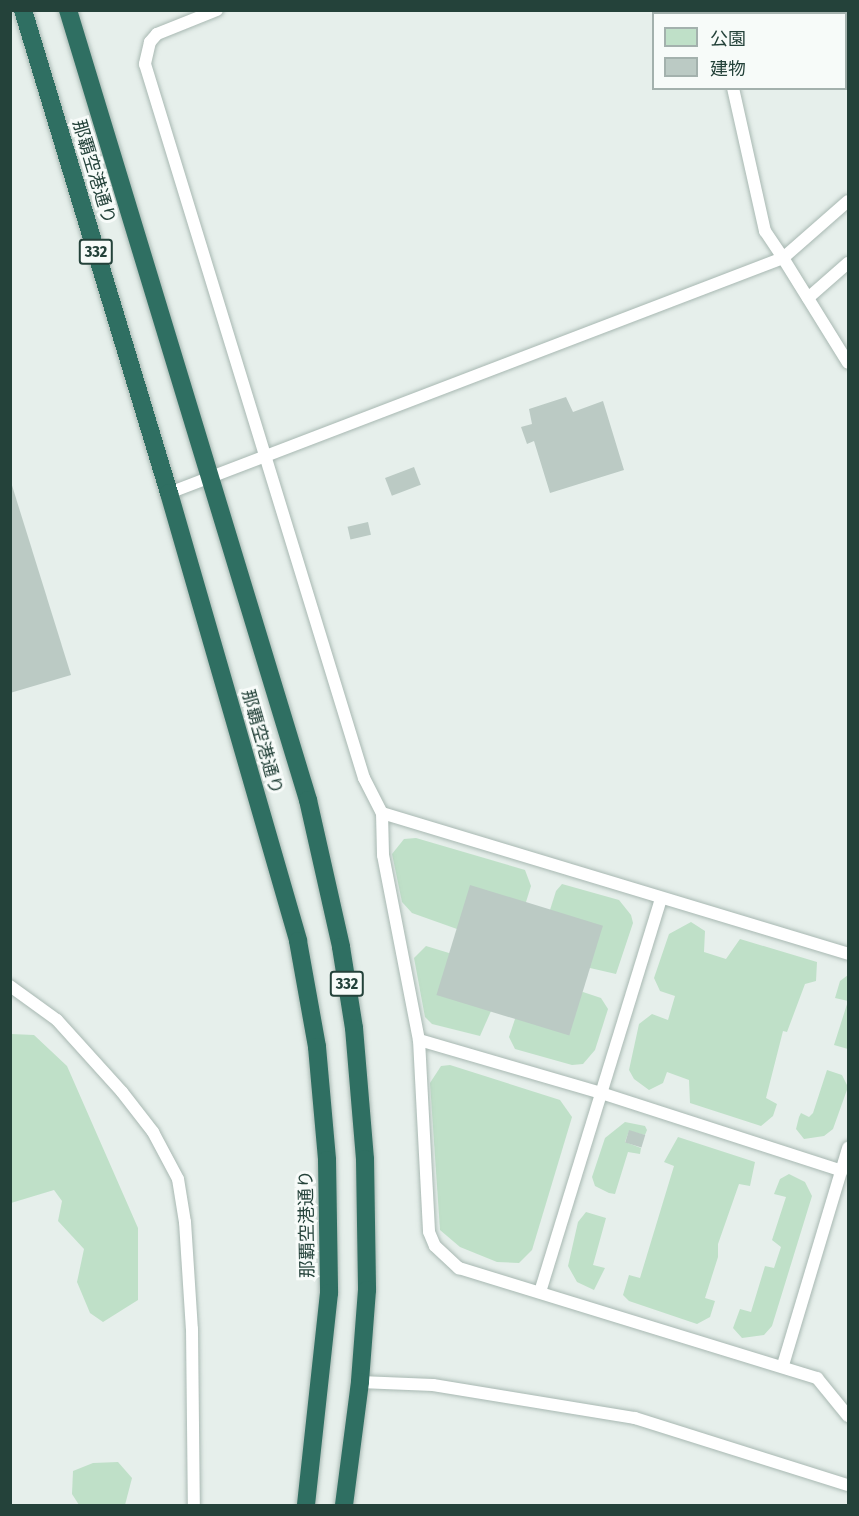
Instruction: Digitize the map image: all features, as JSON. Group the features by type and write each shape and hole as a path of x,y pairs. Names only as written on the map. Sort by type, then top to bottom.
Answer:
{"highway":[{"name":"那覇空港通り","path":"23,10 169,493 298,941 317,1047 327,1160 329,1293 306,1506"},
{"name":"那覇空港通り","path":"68,10 308,800 341,947 354,1028 365,1159 367,1290 360,1382 344,1506"}],"lane":[{"path":"217,10 157,34 146,52 145,64 255,416 264,457 364,778 382,813 383,855 419,1040 429,1232 435,1246 459,1268 783,1365 817,1378 849,1416"},
{"path":"733,90 765,231 849,363"},
{"path":"169,493 783,258 849,201"},
{"path":"808,298 849,263"},
{"path":"832,337 849,339"},
{"path":"382,813 849,954"},
{"path":"540,1292 661,898"},
{"path":"10,986 57,1020 122,1092 153,1132 178,1179 185,1222 192,1329 194,1506"},
{"path":"419,1040 601,1093 842,1171"},
{"path":"783,1365 849,1148"},
{"path":"360,1382 433,1385 635,1418 849,1485"}],"green space":[{"path":"416,838 525,870 531,886 526,902 457,929 412,913 402,902 392,854 404,839"},
{"path":"562,884 619,900 631,915 633,923 616,974 590,968 550,910 556,891"},
{"path":"691,922 705,931 704,952 726,959 740,939 817,962 816,981 805,984 787,1032 783,1031 766,1098 777,1104 773,1116 761,1126 690,1103 689,1080 667,1072 663,1083 649,1090 634,1079 629,1070 639,1024 652,1014 668,1020 675,996 660,991 654,978 669,934"},
{"path":"426,946 449,953 491,1011 480,1036 432,1024 425,1017 414,958"},
{"path":"848,975 848,1001 835,998 840,981"},
{"path":"583,992 601,998 608,1009 595,1050 583,1064 572,1065 515,1049 509,1037 515,1019"},
{"path":"848,1001 848,1049 834,1045"},
{"path":"11,1034 34,1035 67,1066 138,1228 138,1300 103,1322 90,1313 77,1282 84,1249 58,1221 62,1201 54,1190 11,1203"},
{"path":"450,1065 560,1100 572,1117 532,1250 519,1263 497,1262 460,1247 440,1230 430,1083 441,1066"},
{"path":"827,1070 842,1075 848,1087 833,1129 824,1136 804,1139 796,1129 799,1117 801,1113 809,1117 813,1113"},
{"path":"625,1122 645,1126 647,1130 645,1135 629,1131 625,1142 641,1148 640,1154 628,1152 615,1194 609,1193 595,1186 592,1177 605,1138"},
{"path":"678,1137 755,1162 750,1186 739,1184 718,1244 718,1257 705,1298 715,1301 710,1317 697,1324 629,1301 623,1295 629,1275 640,1278 674,1166 664,1162"},
{"path":"789,1174 805,1182 812,1196 772,1326 764,1335 742,1338 733,1328 740,1309 751,1312 765,1266 774,1268 781,1247 772,1240 786,1197 774,1194 780,1179"},
{"path":"586,1212 606,1218 593,1265 605,1268 594,1290 577,1282 568,1266 578,1222"},
{"path":"118,1462 132,1478 125,1505 79,1505 72,1494 73,1471 93,1463"}],"building":[{"path":"566,397 573,412 603,401 624,470 550,493 534,441 527,444 521,427 532,424 529,409"},
{"path":"414,467 421,485 392,496 385,478"},
{"path":"10,479 71,675 10,693"},
{"path":"368,522 371,535 350,539 348,527"},
{"path":"470,885 603,926 569,1036 436,995"},
{"path":"629,1130 645,1135 641,1147 625,1142"}]}
